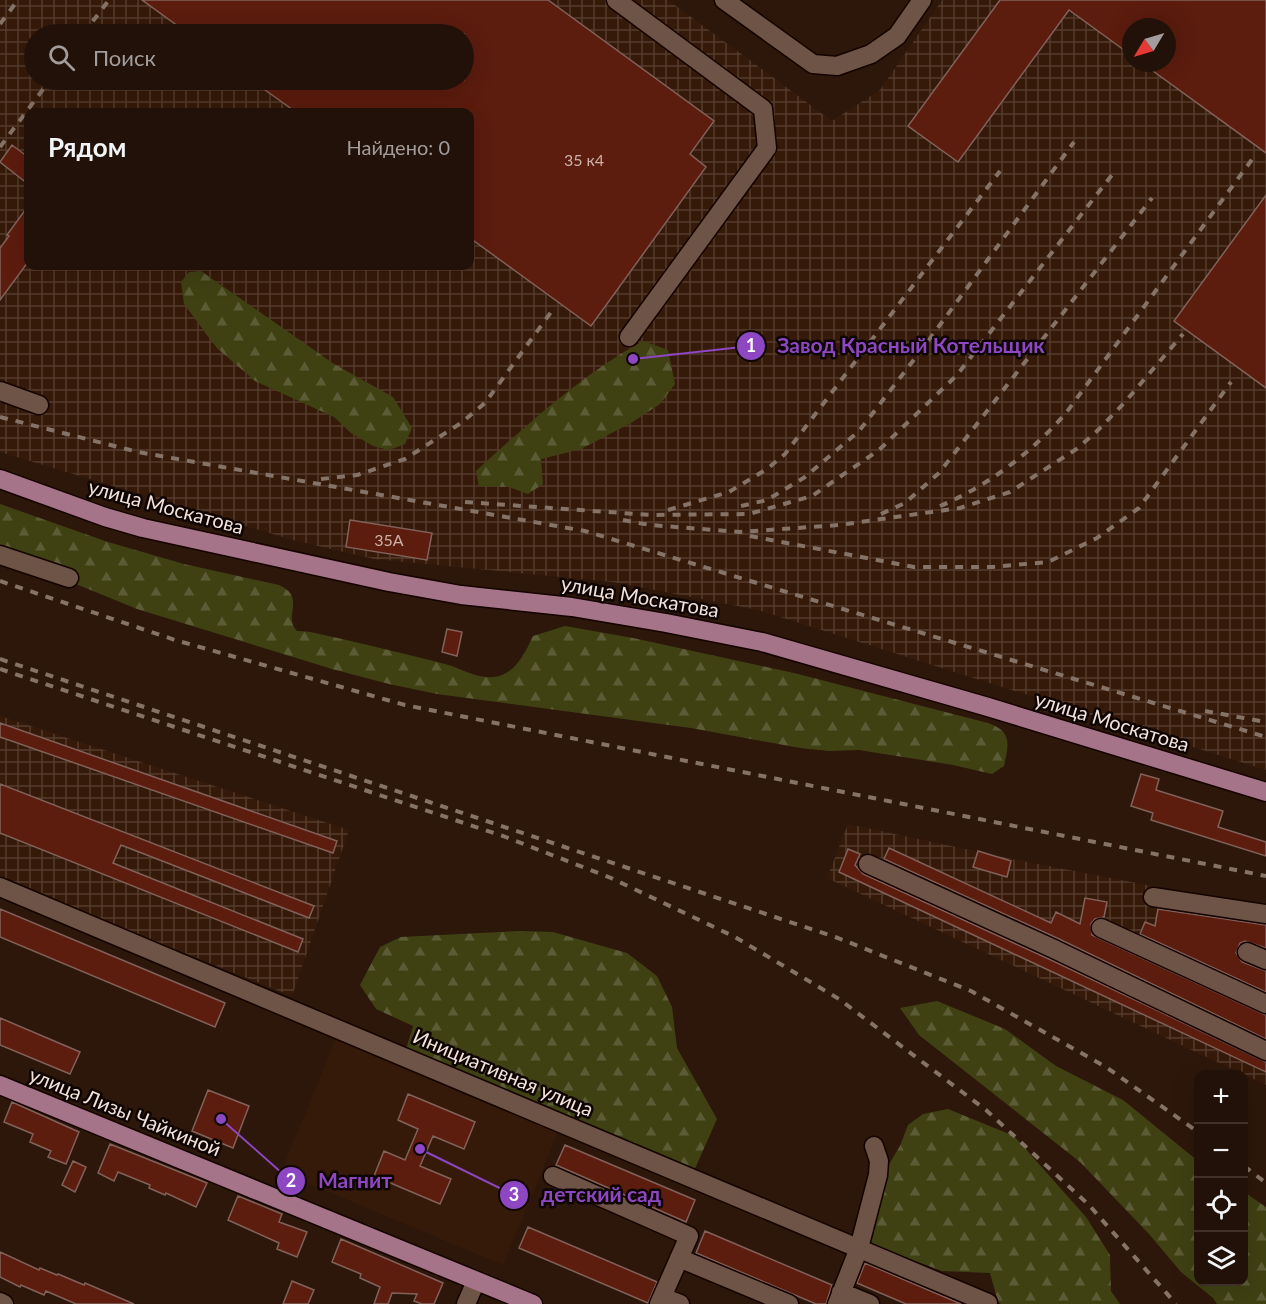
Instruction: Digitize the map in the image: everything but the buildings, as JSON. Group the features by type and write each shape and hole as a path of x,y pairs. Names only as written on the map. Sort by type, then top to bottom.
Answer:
{"main road":[{"name":"улица Москатова","path":"0,479 105,517 195,540 441,591 584,609 762,642 988,707 1266,792"},
{"name":"улица Лизы Чайкиной","path":"0,1084 533,1304"}],"street":[{"path":"616,0 763,109 767,148 629,337"},
{"path":"724,0 813,64 837,66 872,54 897,36 922,0"},
{"path":"0,392 39,405"},
{"path":"0,555 69,578"},
{"path":"868,864 1054,949 1266,1051"},
{"name":"Инициативная улица","path":"0,886 988,1303"},
{"path":"1153,897 1266,914"},
{"path":"1101,928 1266,1004"},
{"path":"870,1304 839,1298 859,1248 878,1175 879,1161 874,1146"},
{"path":"553,1176 689,1236 661,1300 680,1304"},
{"path":"679,1258 789,1304"},
{"path":"466,1304 476,1281"}],"shaded area":[{"path":"0,0 668,0 832,121 880,90 942,0 1266,0 1266,770 758,610 613,582 374,559 293,540 0,452"},
{"path":"0,716 349,830 292,996 0,879"},
{"path":"848,824 1017,860 1266,908 1266,1085 1248,1077 1248,1070 1234,1070 827,878"},
{"path":"338,1034 560,1127 503,1265 281,1172"}],"green space":[{"path":"201,271 334,364 393,397 412,428 405,444 389,450 373,446 351,433 334,417 255,381 217,348 184,304 181,282 189,272"},
{"path":"643,341 668,350 675,384 660,404 631,423 581,449 541,459 543,484 528,494 509,487 479,486 476,471 515,436 598,369"},
{"path":"0,504 108,542 184,564 279,585 292,595 292,619 297,631 320,634 406,654 488,677 501,675 513,668 523,656 533,636 565,626 633,638 794,673 988,723 1001,730 1007,739 1004,766 992,774 953,765 859,750 829,751 800,748 691,728 437,694 389,684 332,669 137,609 0,553"},
{"path":"520,931 553,932 627,953 657,976 672,1007 677,1048 717,1119 693,1173 404,1056 413,1026 376,1009 360,985 380,947 401,937"},
{"path":"937,1001 1005,1029 1056,1066 1123,1100 1194,1158 1194,1283 1181,1272 1149,1234 1080,1162 919,1035 900,1008"},
{"path":"948,1109 1014,1136 1086,1217 1110,1255 1111,1291 1120,1304 1001,1304 998,1302 990,1273 942,1271 875,1246 854,1235 857,1217 900,1146 908,1125 923,1114"},
{"path":"1248,1195 1266,1207 1266,1304 1217,1304 1198,1286 1248,1286"}],"railway":[{"path":"0,24 18,0"},
{"path":"91,24 109,0"},
{"path":"29,108 43,90"},
{"path":"0,147 24,115"},
{"path":"741,506 767,500 805,477 859,431 923,348 1074,142"},
{"path":"940,506 975,489 1008,467 1039,441 1066,413 1256,154"},
{"path":"668,510 729,492 767,469 785,454 1000,171"},
{"path":"465,502 651,515 749,514 812,496 879,450 957,375 1115,171"},
{"path":"881,514 905,503 939,473 1152,198"},
{"path":"321,479 357,475 405,459 461,423 485,403 554,308"},
{"path":"623,520 650,525 740,532 839,525 960,508 1010,492 1078,448 1097,431 1183,334"},
{"path":"750,536 914,567 992,567 1048,562 1097,538 1139,508 1231,382"},
{"path":"0,417 138,452 585,531 1266,737"},
{"path":"0,581 175,640 405,705 1266,876"},
{"path":"0,659 838,938 971,991 1106,1067 1194,1129"},
{"path":"0,669 503,836 611,878 735,937 839,999 986,1110 1089,1205 1176,1304"},
{"path":"1205,711 1266,722"},
{"path":"1248,1169 1266,1183"}],"place":[{"name":"Завод Красный Котельщик","path":"633,359"},
{"name":"Магнит","path":"221,1119"},
{"name":"детский сад","path":"420,1149"}]}
